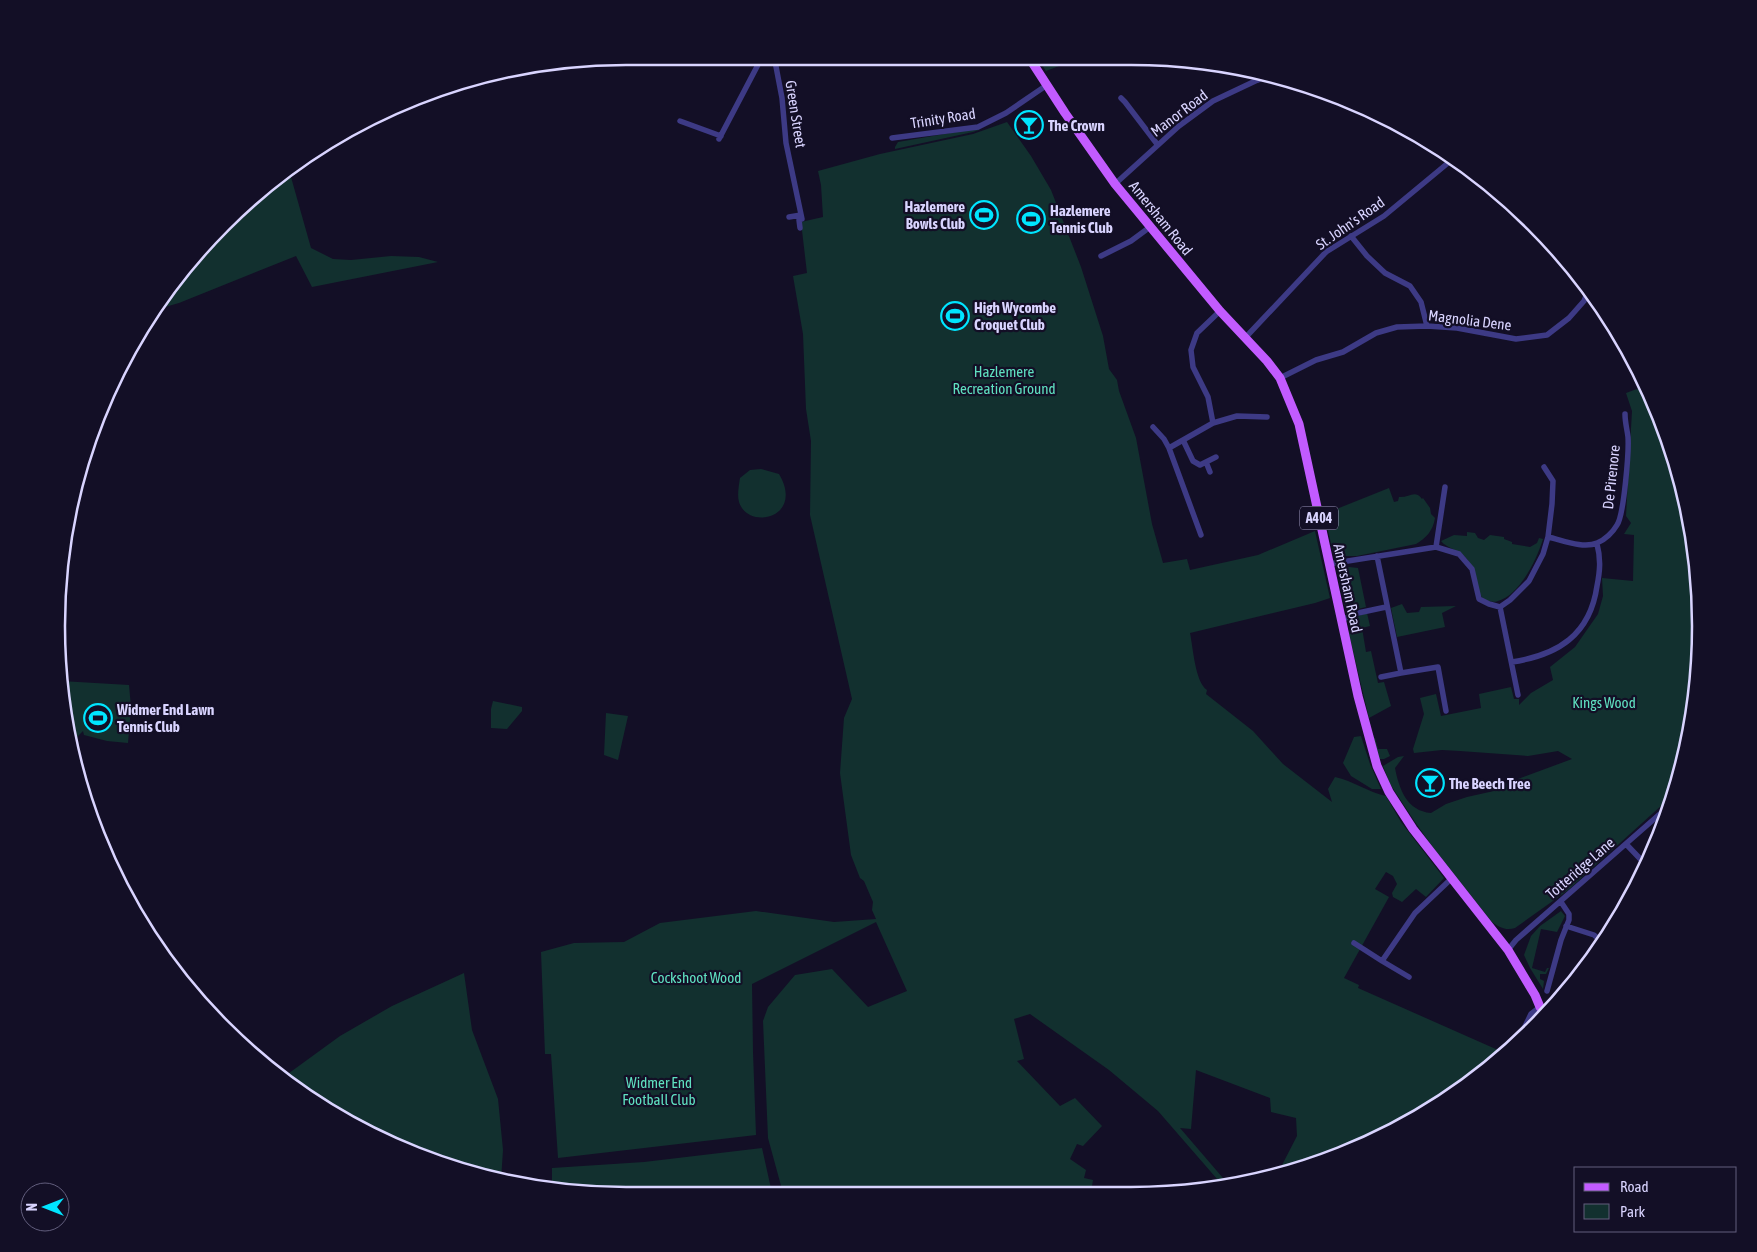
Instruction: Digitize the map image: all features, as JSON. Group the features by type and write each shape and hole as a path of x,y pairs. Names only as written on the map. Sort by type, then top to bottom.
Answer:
{"main road":[{"name":"Amersham Road","path":"1034,65 1115,184 1220,311 1267,361 1280,378 1298,424 1341,620 1376,766 1394,800 1450,879 1508,950 1542,1008"}],"street":[{"path":"680,121 720,137 758,65"},
{"name":"Green Street","path":"776,65 782,98 786,143 802,219 799,220 800,228"},
{"name":"Manor Road","path":"1115,184 1179,126 1214,101 1258,80"},
{"name":"Trinity Road","path":"892,138 978,127 1006,113 1047,85"},
{"path":"1121,98 1157,144"},
{"name":"St. John's Road","path":"1245,338 1326,252 1384,216 1448,163"},
{"path":"789,217 801,215"},
{"path":"1101,256 1124,245 1150,228"},
{"path":"1352,236 1367,256 1385,273 1410,286 1420,302 1427,326"},
{"name":"Magnolia Dene","path":"1280,378 1316,360 1343,352 1376,333 1397,327 1457,328 1516,339 1547,335 1569,318 1585,297"},
{"path":"1213,423 1208,397 1193,367 1191,350 1197,333 1220,311"},
{"name":"De Pirenore","path":"1597,544 1610,535 1618,524 1626,478 1628,438 1625,414"},
{"path":"1169,448 1213,423 1236,416 1267,417"},
{"path":"1153,427 1169,448 1200,535"},
{"path":"1183,440 1193,461 1200,465 1216,457"},
{"path":"1206,462 1210,472"},
{"path":"1329,564 1436,546 1459,554 1472,569 1480,599 1489,604 1500,606 1510,600 1529,582 1543,554 1548,537 1553,481 1544,467"},
{"path":"1436,546 1445,487"},
{"path":"1512,662 1527,660 1550,652 1575,636 1589,617 1596,595 1600,570 1600,555 1597,544 1581,545 1548,537"},
{"path":"1376,556 1401,673"},
{"path":"1500,606 1518,694"},
{"path":"1341,620 1358,613 1386,607"},
{"path":"1381,677 1438,667 1446,710"},
{"name":"Totteridge Lane","path":"1508,950 1516,940 1659,815"},
{"path":"1626,844 1641,859"},
{"path":"1382,961 1418,909 1450,879"},
{"path":"1547,992 1569,920 1569,914 1561,902"},
{"path":"1566,926 1597,938"},
{"path":"1354,944 1409,977"},
{"path":"1526,1025 1531,1014 1540,1010"}],"green space":[{"path":"1042,65 1062,65 1046,71"},
{"path":"1007,122 1031,156 1051,190 1081,267 1103,336 1109,369 1117,380 1119,391 1136,438 1152,524 1163,563 1187,559 1190,570 1258,555 1315,531 1330,598 1190,633 1197,672 1203,686 1207,690 1206,694 1253,731 1283,764 1332,802 1328,789 1335,777 1386,796 1401,822 1444,878 1426,897 1416,889 1402,902 1393,897 1392,893 1397,884 1393,876 1386,872 1375,889 1389,897 1344,978 1359,985 1358,988 1498,1050 1473,1071 1411,1112 1346,1144 1281,1166 1297,1136 1296,1118 1271,1112 1270,1098 1196,1070 1191,1129 1180,1128 1224,1179 1218,1180 1158,1111 1109,1070 1030,1014 1014,1019 1024,1059 1017,1061 1060,1106 1075,1098 1102,1126 1083,1146 1077,1144 1070,1159 1086,1170 1084,1178 1093,1180 1092,1187 781,1187 768,1138 763,1021 768,1007 795,975 832,969 868,1007 907,991 876,922 752,984 756,1135 558,1158 551,1054 545,1054 541,952 574,943 624,942 660,923 756,911 834,922 876,919 872,910 873,902 864,881 860,878 851,855 840,773 844,718 852,699 810,515 811,441 806,409 803,334 793,276 807,273 801,222 823,217 818,171 880,154 973,134"},
{"path":"979,128 979,130 973,132 895,149 898,142"},
{"path":"291,176 311,248 333,259 351,260 391,256 419,257 438,262 312,287 296,256 165,307 204,256 229,229"},
{"name":"Kings Wood","path":"1639,388 1649,411 1673,481 1687,553 1691,589 1691,663 1681,735 1673,771 1662,805 1567,891 1515,928 1503,928 1492,922 1435,850 1390,784 1383,766 1398,757 1404,756 1395,768 1405,798 1416,808 1431,813 1446,804 1494,791 1502,785 1572,759 1558,751 1528,756 1442,750 1414,753 1413,749 1424,714 1420,698 1436,694 1441,716 1481,708 1479,694 1511,687 1514,699 1519,699 1519,705 1531,693 1553,680 1550,667 1575,647 1598,614 1603,596 1602,578 1633,581 1634,535 1624,534 1631,523 1626,516 1632,411 1626,393"},
{"path":"761,469 779,474 785,489 785,501 780,510 772,515 762,517 753,516 744,511 738,496 740,478 750,470"},
{"path":"1389,488 1394,502 1398,501 1399,497 1414,494 1423,498 1435,518 1433,527 1428,534 1416,544 1357,556 1346,556 1333,552 1324,514"},
{"path":"1467,532 1475,533 1478,538 1484,540 1490,535 1504,537 1504,539 1512,542 1512,544 1530,547 1537,543 1539,538 1543,539 1532,566 1520,584 1506,597 1492,602 1483,599 1480,594 1467,559 1461,553 1446,546 1441,541 1454,535 1467,536"},
{"path":"1349,567 1358,568 1366,607 1346,612 1338,577 1339,571"},
{"path":"1402,604 1407,613 1419,612 1421,607 1456,606 1442,613 1445,627 1397,637 1391,608"},
{"path":"1367,613 1370,626 1362,628 1366,652 1371,651 1378,683 1384,682 1391,706 1369,718 1349,634 1350,625 1354,620"},
{"name":"Widmer End Lawn Tennis Club","path":"68,681 129,685 131,707 128,743 107,741 84,735 83,731 77,737"},
{"path":"493,701 522,707 522,711 507,729 491,728"},
{"path":"606,713 628,716 618,760 604,755"},
{"path":"1361,736 1381,789 1372,789 1351,776 1343,763 1354,737"},
{"path":"1373,738 1375,738 1378,749 1387,749 1390,756 1379,759"},
{"path":"1561,911 1565,916 1557,932 1541,929 1532,968 1545,972 1549,968 1546,974 1540,974 1540,979 1544,981 1543,989 1524,955 1531,936 1540,926"},
{"path":"464,973 472,1030 498,1099 503,1150 501,1173 446,1157 378,1129 345,1112 288,1074 340,1036 392,1006"},
{"path":"762,1148 771,1187 626,1187 589,1186 552,1182 552,1168 644,1162"}],"place":[{"name":"The Crown","path":"1029,125"},
{"name":"Hazlemere Bowls Club","path":"984,215"},
{"name":"Hazlemere Tennis Club","path":"1031,219"},
{"name":"High Wycombe Croquet Club","path":"955,316"},
{"name":"Widmer End Lawn Tennis Club","path":"98,718"},
{"name":"The Beech Tree","path":"1430,783"}],"park label":[{"name":"Hazlemere Recreation Ground","path":"1004,380"},
{"name":"Cockshoot Wood","path":"696,977"},
{"name":"Widmer End Football Club","path":"659,1090"}]}
